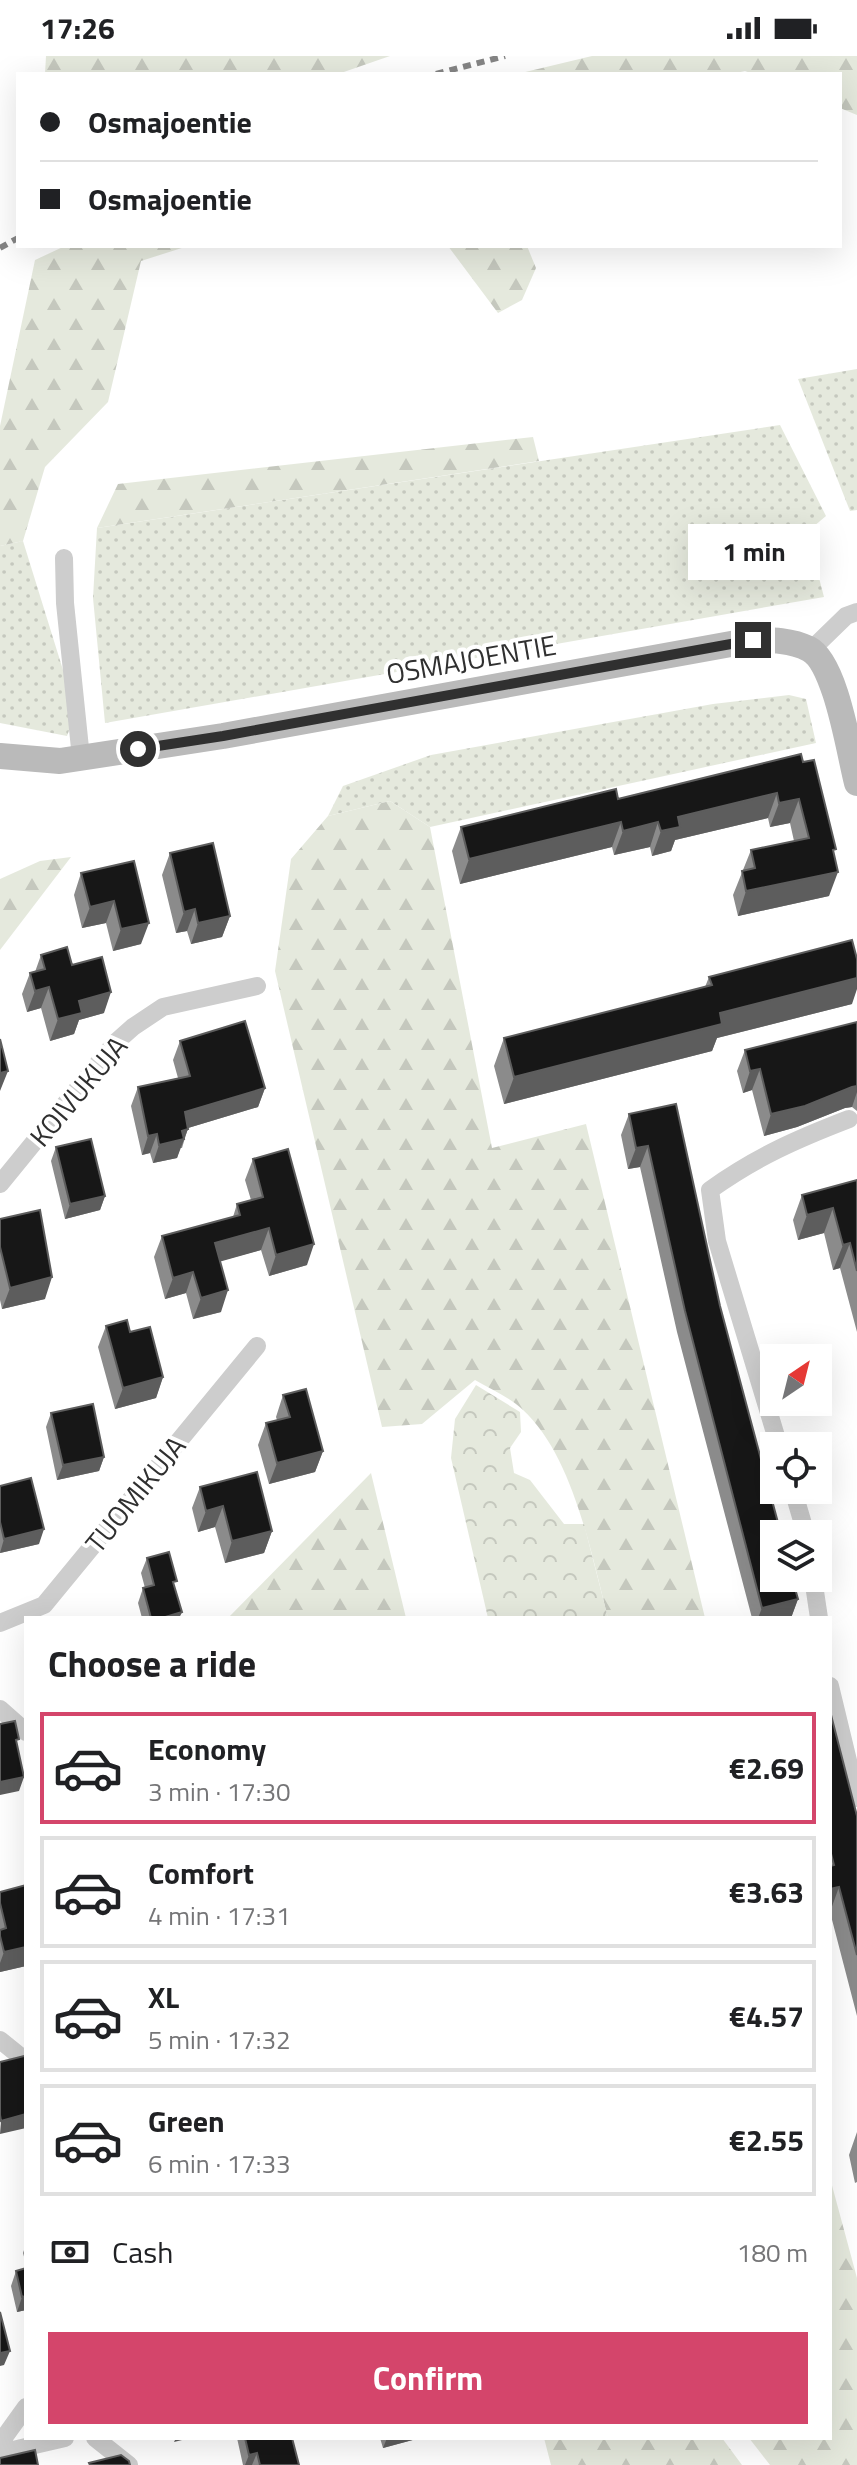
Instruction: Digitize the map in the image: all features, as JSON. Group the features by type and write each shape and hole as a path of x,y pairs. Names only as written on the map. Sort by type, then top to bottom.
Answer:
{"street":[{"path":"64,558 65,603 81,758"},
{"path":"857,612 846,616 811,650 824,663 832,680 857,783"},
{"name":"OSMAJOENTIE","path":"0,756 60,761 81,758 223,736 753,640 777,640 811,650"},
{"name":"KOIVUKUJA","path":"0,1184 115,1043 133,1027 163,1007 257,986"},
{"path":"775,1432 717,1241 710,1190 740,1168 783,1144 849,1119"},
{"name":"TUOMIKUJA","path":"0,1623 44,1605 257,1346"},
{"path":"815,1592 819,1616"},
{"path":"832,1699 857,1798"},
{"path":"0,1709 24,1730"},
{"path":"0,2040 24,2059"},
{"path":"0,2443 24,2410"},
{"path":"0,2453 56,2440"},
{"path":"98,2440 129,2465"}],"green space":[{"path":"46,56 390,56 344,72 45,72"},
{"path":"592,56 857,56 857,115 842,109 842,72 525,72"},
{"path":"61,248 182,248 141,261 108,402 45,467 23,541 0,546 0,426 35,260"},
{"path":"449,248 528,248 536,268 522,300 498,313"},
{"path":"857,369 857,510 850,511 798,379"},
{"path":"780,425 826,516 807,532 824,597 105,723 93,598 97,528"},
{"path":"533,437 539,461 97,528 118,484"},
{"path":"23,541 76,712 67,736 0,723 0,546"},
{"path":"789,695 806,699 816,743 430,827 390,801 328,816 343,786 431,755 713,704"},
{"path":"390,801 430,827 492,1148 586,1124 705,1616 607,1616 578,1506 555,1452 522,1409 505,1397 475,1380 422,1424 382,1427 275,971 291,859 328,816"},
{"path":"71,857 0,950 0,879 40,861"},
{"path":"476,1385 520,1412 521,1432 510,1448 514,1473 530,1480 564,1524 584,1524 607,1616 488,1616 451,1458 455,1419"},
{"path":"371,1473 406,1616 230,1616"},
{"path":"832,2185 857,2278 857,2465 770,2465 751,2440 832,2440"},
{"path":"545,2440 723,2440 742,2465 551,2465"}],"building":[{"path":"801,754 803,762 814,760 836,849 833,850 838,872 746,891 742,871 755,868 751,850 809,838 799,799 779,803 777,793 678,817 680,827 661,831 658,822 623,831 621,822 469,859 461,827 616,789 618,799"},
{"path":"213,843 230,916 198,923 195,909 184,912 170,853"},
{"path":"134,861 149,923 121,929 114,901 90,907 81,873"},
{"path":"852,940 857,959 857,978 720,1013 722,1024 514,1077 504,1038 712,985 709,977"},
{"path":"67,947 72,965 102,957 111,992 79,1001 82,1013 58,1019 49,987 35,991 30,973 45,969 41,955"},
{"path":"245,1021 265,1088 185,1112 188,1129 182,1131 184,1139 159,1145 157,1134 148,1136 138,1087 190,1076 180,1041"},
{"path":"857,1022 857,1086 805,1106 771,1114 760,1069 750,1071 745,1050"},
{"path":"0,1039 8,1071 0,1073"},
{"path":"676,1104 720,1306 760,1456 760,1504 773,1504 777,1520 760,1520 760,1592 796,1592 798,1599 762,1608 685,1311 648,1146 636,1148 629,1114"},
{"path":"91,1139 105,1196 70,1204 56,1147"},
{"path":"288,1149 314,1244 276,1255 269,1228 215,1243 228,1290 201,1298 193,1272 173,1278 162,1236 240,1215 237,1204 263,1197 253,1159"},
{"path":"857,1180 857,1271 850,1243 843,1245 833,1208 807,1215 802,1195"},
{"path":"40,1210 52,1277 10,1288 0,1247 0,1219"},
{"path":"127,1320 130,1332 150,1327 163,1377 123,1388 106,1326"},
{"path":"306,1389 323,1451 277,1463 266,1423 290,1417 283,1395"},
{"path":"93,1404 104,1457 63,1465 51,1413"},
{"path":"257,1472 272,1531 232,1541 223,1506 206,1511 200,1487"},
{"path":"31,1478 44,1529 4,1539 0,1522 0,1486"},
{"path":"169,1552 177,1581 173,1582 182,1612 150,1616 143,1588 154,1585 147,1558"},
{"path":"832,1719 857,1816 857,1955 839,1887 832,1889"},
{"path":"15,1721 24,1777 0,1782 0,1724"},
{"path":"24,1886 24,1947 4,1952 0,1930 6,1928 0,1892"},
{"path":"24,2056 24,2115 1,2121 0,2115 0,2062"},
{"path":"24,2269 24,2296 22,2297 16,2271"},
{"path":"0,2312 10,2351 0,2353"},
{"path":"245,2440 293,2440 299,2465 260,2465 257,2453 249,2455"},
{"path":"35,2450 38,2465 0,2465 0,2458"},
{"path":"121,2455 130,2465 89,2463"}],"railway":[{"path":"444,72 505,56"},
{"path":"0,248 16,239"}],"route":[{"path":"138,749 753,640"}]}
